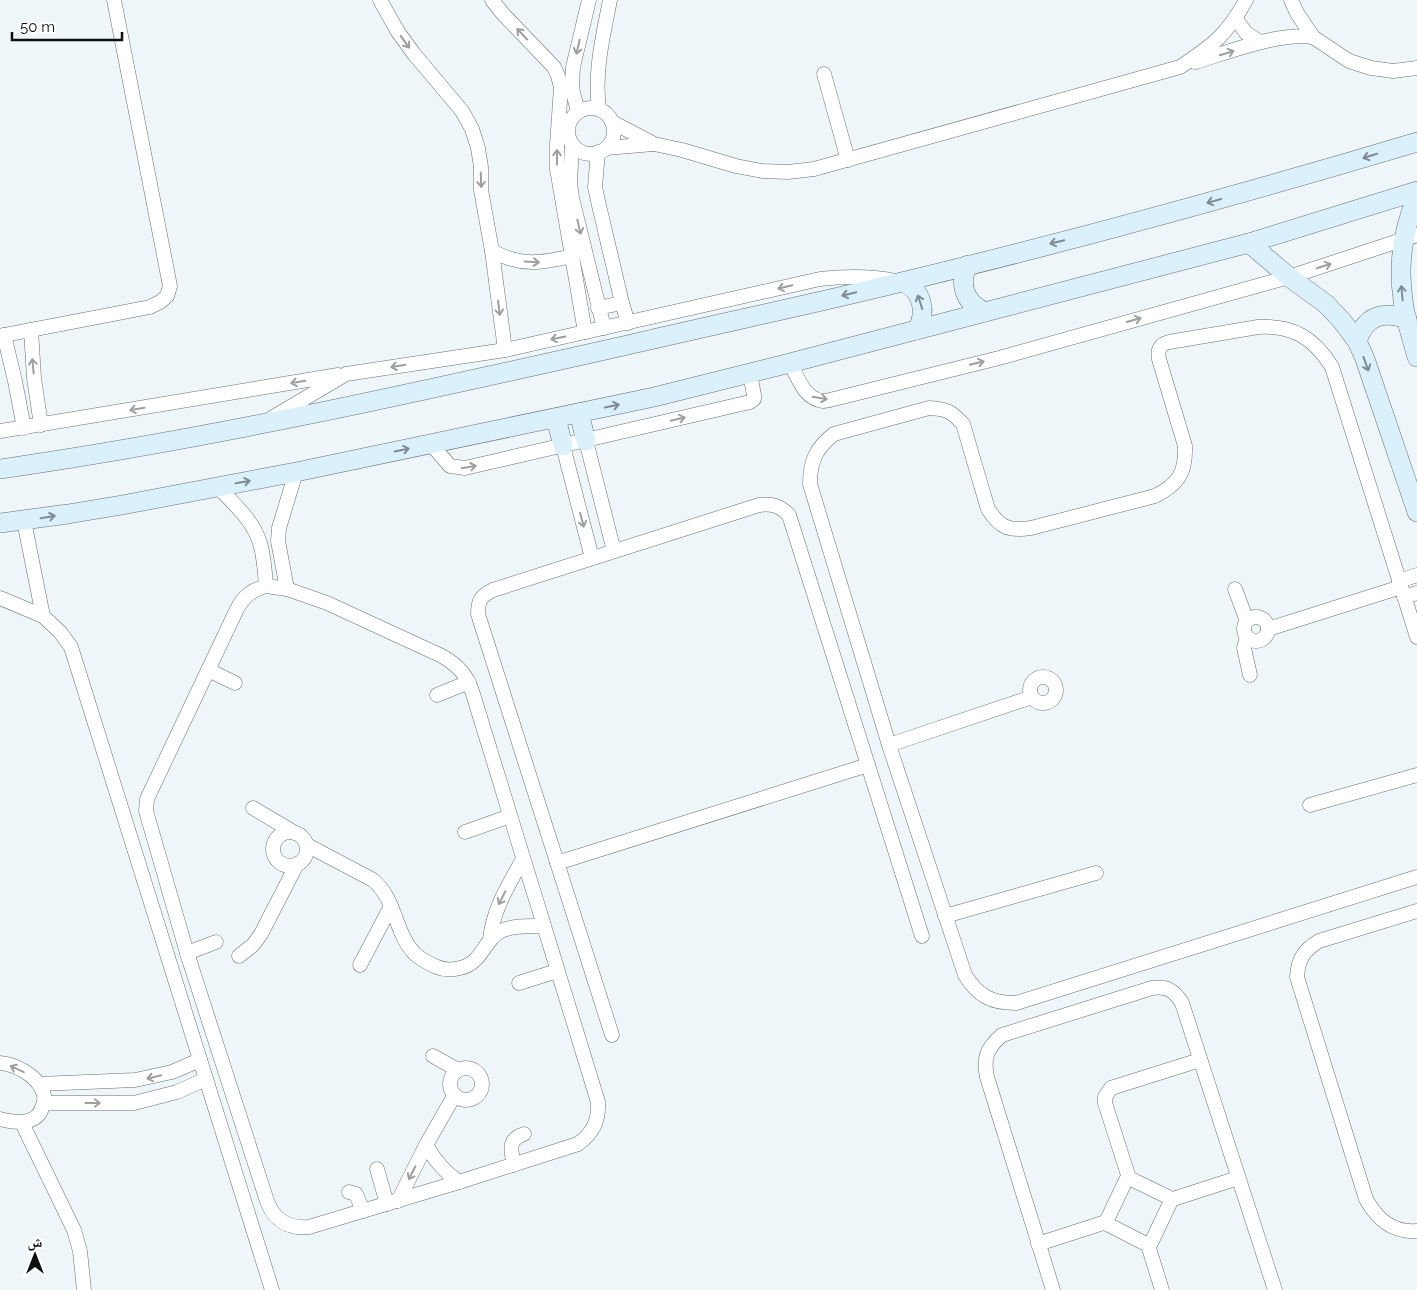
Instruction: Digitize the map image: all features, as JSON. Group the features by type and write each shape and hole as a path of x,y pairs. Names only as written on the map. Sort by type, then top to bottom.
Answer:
{"street":[{"path":"24,428 15,381 2,336 150,307 167,296 170,286 114,0"},
{"path":"380,0 408,47 462,111 472,129 481,167 481,190 492,251 504,350"},
{"path":"492,0 554,67 558,76 560,88 557,169 585,332"},
{"path":"578,111 573,93 573,67 589,0"},
{"path":"599,109 598,68 610,0"},
{"path":"1180,67 1216,42 1236,19 1246,0"},
{"path":"1291,0 1313,37"},
{"path":"1236,19 1246,33 1260,42"},
{"path":"612,122 654,144 736,166 762,171 788,172 814,169 848,160 1180,67 1275,38 1301,35 1313,37 1350,60 1371,68 1393,71 1417,68"},
{"path":"824,74 848,160"},
{"path":"604,328 570,183 572,144 568,126 570,120 578,111 588,108 599,109 606,113 612,122 614,133 612,139 602,150 595,187 628,323"},
{"path":"0,469 262,424 441,387 902,282 1213,202 1417,142"},
{"path":"572,144 586,154 602,150 654,144"},
{"path":"0,524 113,507 296,472 654,397 790,364 1249,243 1417,191"},
{"path":"1417,197 1408,223 1410,238 1401,260 1401,280 1406,320 1417,357"},
{"path":"790,364 804,389 812,398 823,401 838,398 999,358 1290,277 1410,238"},
{"path":"1249,243 1326,304 1357,341 1365,359 1417,512"},
{"path":"492,251 502,257 529,263 573,256"},
{"path":"968,265 963,278 965,292 972,305 985,312"},
{"path":"0,431 504,350 836,277 869,277 909,284 922,302 923,316 917,330"},
{"path":"598,308 622,303"},
{"path":"1357,341 1360,331 1376,317 1396,316 1406,320"},
{"path":"1417,637 1405,589 1332,367 1314,343 1288,329 1273,326 1258,327 1164,344 1159,348 1157,353 1184,446 1185,458 1183,471 1176,482 1167,490 1155,496 1031,528 1018,530 1006,527 995,520 988,510 963,424 954,414 942,409 929,408 834,434 817,450 812,461 810,484 889,745 965,974 981,994 992,1000 1016,1003 1417,877"},
{"path":"31,330 34,378 41,425"},
{"path":"262,424 346,374"},
{"path":"431,444 450,466 465,468 750,402 754,399 754,395 750,374"},
{"path":"579,413 614,551"},
{"path":"556,418 592,558"},
{"path":"287,589 278,541 279,528 296,472"},
{"path":"217,486 256,531 261,544 266,586"},
{"path":"612,1035 478,614 478,605 485,594 493,590 592,558 759,505 776,505 789,515 922,936"},
{"path":"24,521 43,616"},
{"path":"1268,629 1405,589 1417,575"},
{"path":"266,586 287,589 328,603 442,656 458,666 469,682 598,1102 599,1112 592,1130 578,1144 459,1182 300,1228 282,1222 270,1210 187,953 147,818 146,806 147,800 241,602 252,591 266,586"},
{"path":"1235,589 1247,621"},
{"path":"0,598 43,616 60,632 71,647 272,1290"},
{"path":"1258,617 1263,619 1268,629 1267,635 1258,641 1247,637 1244,632 1244,626 1247,621 1258,617"},
{"path":"1247,637 1244,648 1250,675"},
{"path":"208,670 235,683"},
{"path":"437,695 469,682"},
{"path":"889,745 1032,697"},
{"path":"557,863 868,766"},
{"path":"1310,805 1417,775"},
{"path":"253,808 295,833 307,845 373,880 384,893 414,953 440,968 453,970 473,963 482,954 490,940 506,929 543,926"},
{"path":"465,832 510,816"},
{"path":"295,833 283,834 279,837 275,842 274,853 276,859 286,866 298,864"},
{"path":"239,956 253,945 261,934 298,864 306,856 307,845"},
{"path":"490,940 493,921 499,903 523,859"},
{"path":"945,916 1096,873"},
{"path":"360,965 391,906"},
{"path":"1416,914 1319,941 1309,947 1302,955 1297,977 1366,1199 1373,1212 1385,1223 1399,1229 1417,1231"},
{"path":"187,953 216,942"},
{"path":"519,983 557,971"},
{"path":"1053,1290 987,1077 985,1065 987,1054 993,1043 1002,1035 1152,988 1161,987 1170,990 1182,1003 1275,1290"},
{"path":"433,1056 458,1070"},
{"path":"39,1084 135,1080 172,1072 200,1060"},
{"path":"1170,1200 1129,1178 1105,1103 1105,1097 1111,1088 1200,1060"},
{"path":"0,1063 22,1070 39,1084 44,1096 42,1110 38,1116 31,1120 22,1123 0,1118"},
{"path":"469,1068 478,1073 482,1084 479,1094 475,1098 464,1101 458,1099 450,1091 450,1079 458,1070 469,1068"},
{"path":"44,1103 134,1103 177,1092 206,1079"},
{"path":"392,1202 454,1096"},
{"path":"22,1123 74,1230 80,1251 84,1290"},
{"path":"514,1165 511,1150 512,1143 517,1137 524,1134"},
{"path":"426,1145 440,1166 459,1182"},
{"path":"377,1169 392,1202"},
{"path":"1038,1244 1106,1222 1126,1180 1129,1178"},
{"path":"1170,1200 1238,1178"},
{"path":"349,1192 356,1194 363,1211"},
{"path":"1148,1245 1151,1244 1170,1200"},
{"path":"1106,1222 1148,1245 1162,1290"}]}
